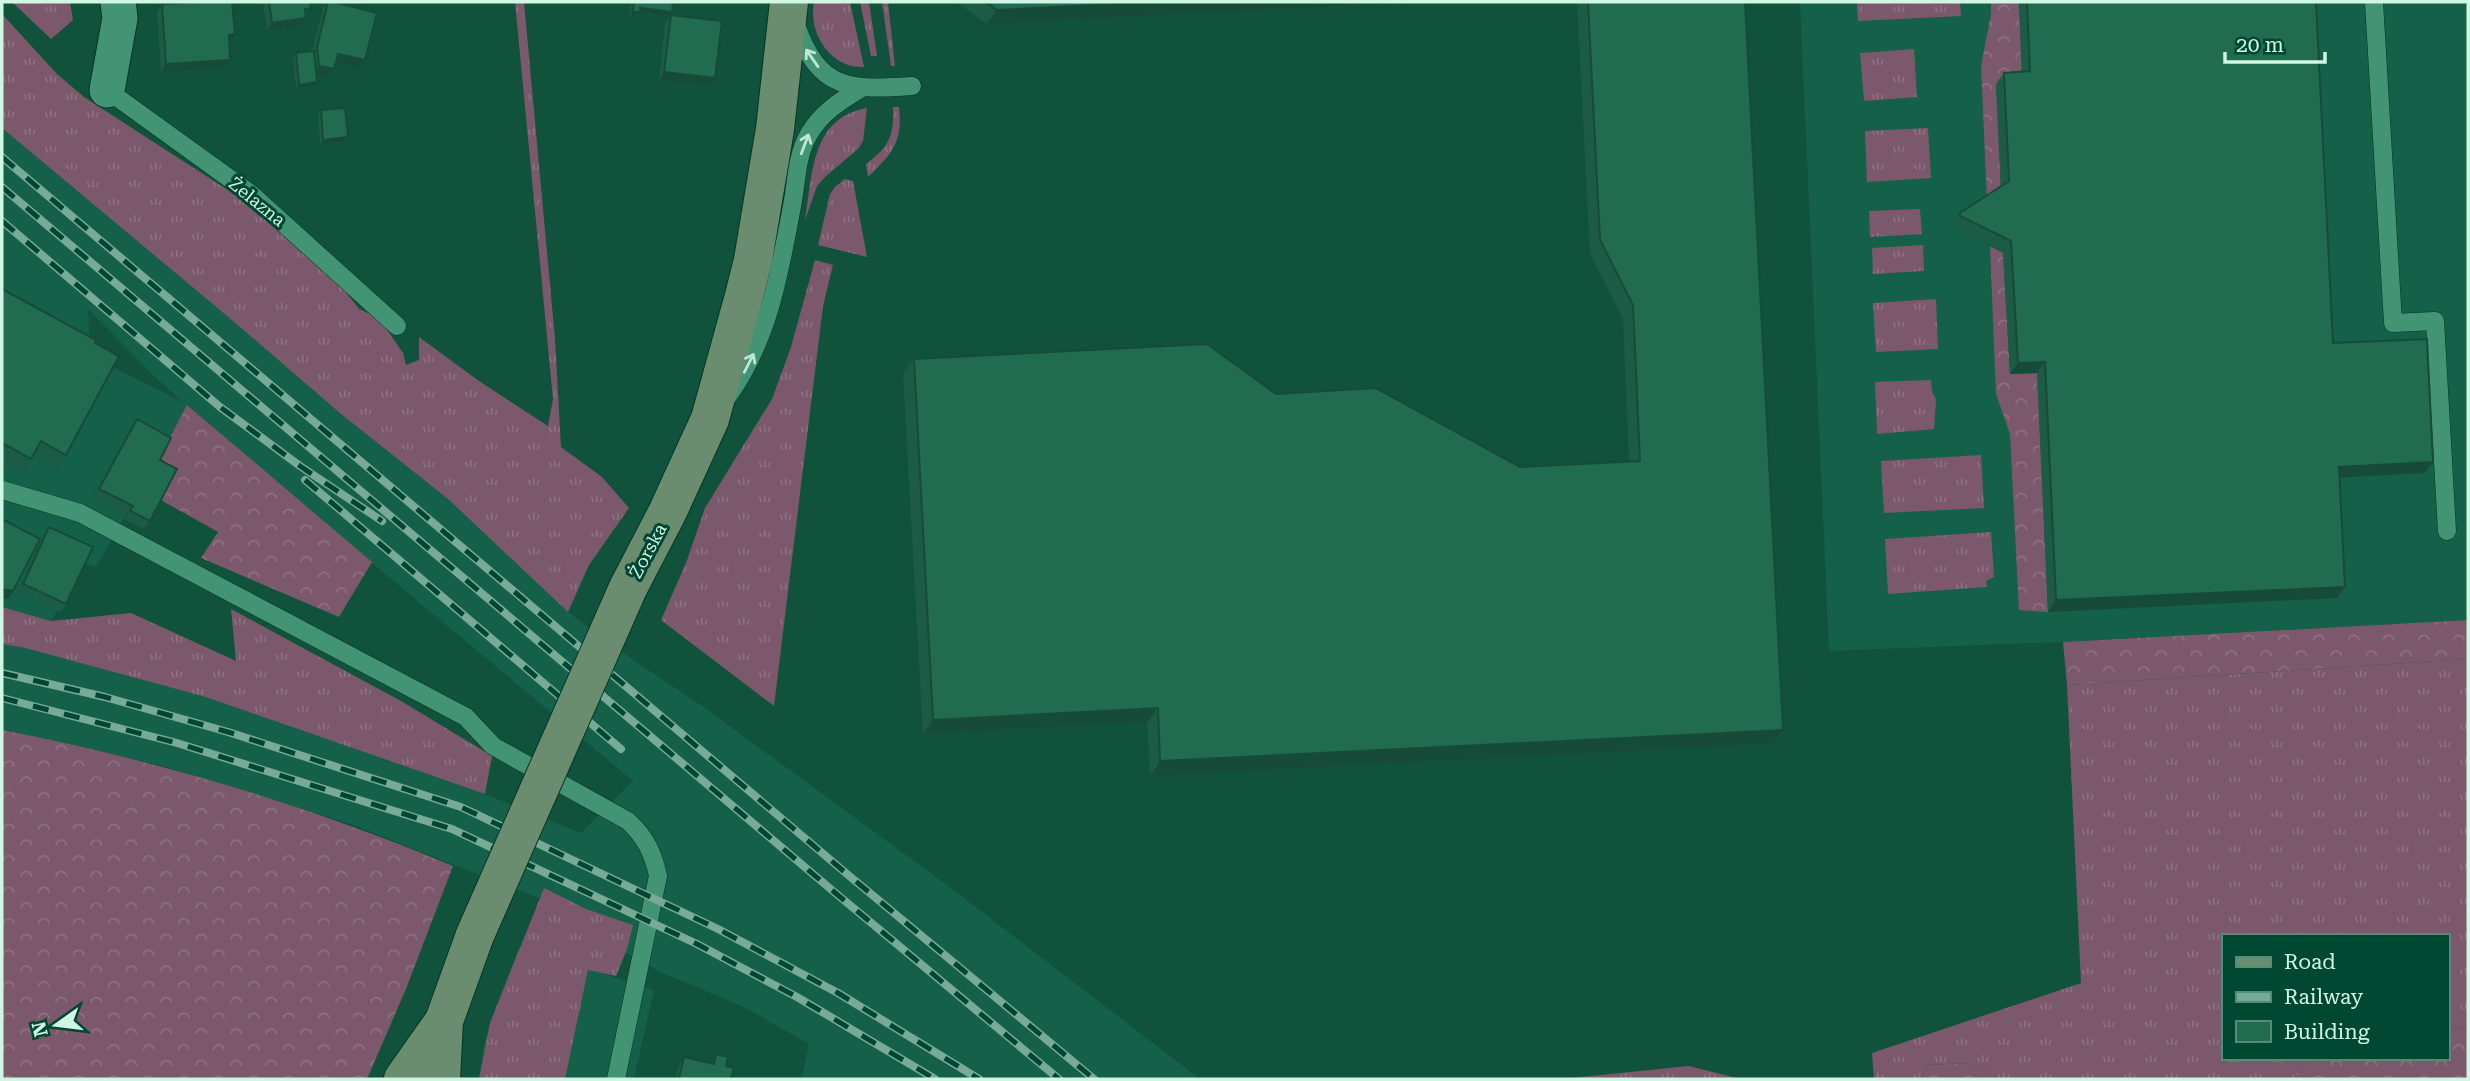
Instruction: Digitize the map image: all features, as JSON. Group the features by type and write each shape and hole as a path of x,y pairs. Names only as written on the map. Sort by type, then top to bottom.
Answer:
{"main road":[{"name":"Żorska","path":"441,1079 444,1021 475,935 628,588 668,511 710,419 753,260 775,129 789,3"},
{"path":"403,1079 444,1021"}],"street":[{"path":"107,90 120,18 118,2"}],"lane":[{"path":"2374,2 2393,323 2435,321 2447,531"},
{"path":"789,3 808,54 820,69 834,79 860,89 912,86"},
{"path":"710,419 742,377 756,350 775,289 793,204 798,164 807,137 817,121 835,104 860,89"},
{"name":"Żelazna","path":"107,90 251,194 397,326"},
{"path":"2,491 80,513 466,717 493,746 628,821 640,832 649,844 657,876 616,1079"}],"shaded area":[{"path":"1800,2 2467,2 2468,620 2063,642 1829,651"},
{"path":"2,128 341,414 448,499 568,612 705,708 947,885 1200,1079 801,1079 809,1044 746,1008 663,973 618,949 591,919 351,824 163,766 2,730 2,644 206,697 485,794 581,833 633,781 262,471 188,405 96,567 86,564 51,621 2,607","holes":["88,309 184,403 96,359 90,348"]},
{"path":"519,947 654,990 634,1079 479,1079 490,1023"}],"green space":[{"path":"12,2 70,2 73,20 51,39"},
{"path":"515,2 524,2 555,339 561,447 602,477 629,508 589,565 568,612 448,499 341,414 2,128 2,14 57,74 84,97 257,209 338,282 359,309 377,317 403,353 406,365 419,360 419,337 479,381 548,426 553,399"},
{"path":"814,2 850,2 864,67 841,62 824,46 814,25"},
{"path":"860,2 869,2 877,56 871,56"},
{"path":"882,2 888,2 895,66 891,66"},
{"path":"1857,2 1960,2 1961,16 1858,21"},
{"path":"1991,2 2019,2 2022,82 1996,84 2001,193 1987,201 1981,66"},
{"path":"1914,49 1917,97 1864,101 1860,53"},
{"path":"893,107 899,107 897,138 884,161 868,177 866,164 889,140 893,126"},
{"path":"867,108 863,141 858,149 817,186 805,220 813,167 824,136 834,123 848,114"},
{"path":"1928,128 1931,178 1867,182 1865,131"},
{"path":"845,179 853,181 867,257 818,245 830,194"},
{"path":"1920,209 1922,234 1870,237 1869,211"},
{"path":"1923,245 1924,271 1873,274 1872,248"},
{"path":"1990,246 2003,253 2010,374 2037,373 2048,612 2019,610 2010,434 1996,394"},
{"path":"815,260 833,265 823,306 774,706 661,620 686,563 705,508 772,399 791,347"},
{"path":"1936,299 1938,349 1876,352 1873,303"},
{"path":"1931,380 1936,399 1934,429 1877,434 1875,382"},
{"path":"187,405 372,562 339,617 201,558 218,532 159,499 154,468"},
{"path":"1981,455 1984,508 1884,513 1881,461"},
{"path":"1991,532 1994,577 1986,581 1987,587 1888,594 1885,539"},
{"path":"2,607 51,621 131,613 236,661 231,609 401,701 492,756 485,794 206,697 2,644"},
{"path":"2468,620 2468,659 2067,685 2063,642"},
{"path":"2468,659 2468,1031 2449,1023 2449,934 2222,934 2222,1060 2309,1060 2295,1079 2000,1079 1971,1063 1928,1065 1919,1079 1874,1079 1872,1053 2081,983 2067,685"},
{"path":"2,730 117,755 231,786 343,823 453,866 406,989 367,1079 2,1079"},
{"path":"544,888 586,909 633,925 627,949 616,976 588,970 565,1079 479,1079 490,1023"},
{"path":"2449,1023 2468,1031 2468,1079 2295,1079 2309,1060 2449,1060"},
{"path":"1971,1063 2000,1079 1919,1079 1928,1065"},
{"path":"1689,1066 1741,1079 1562,1079"}],"building":[{"path":"232,2 235,34 229,35 230,60 166,64 162,4"},
{"path":"269,2 310,2 311,8 305,9 306,18 272,23"},
{"path":"328,2 377,13 365,60 338,54 334,69 319,66 317,47"},
{"path":"634,2 673,2 672,12 640,8 640,12 633,12"},
{"path":"986,2 1154,2 997,10"},
{"path":"1588,2 1745,2 1783,730 1160,761 1158,708 933,720 914,359 1207,344 1276,394 1376,388 1520,467 1640,461 1633,305 1600,240"},
{"path":"2027,2 2316,2 2333,343 2427,339 2433,462 2339,467 2345,587 2056,600 2045,362 2018,363 2011,241 1960,216 1960,213 2009,181 2004,73 2030,71"},
{"path":"671,15 722,21 715,78 664,72"},
{"path":"314,51 317,82 299,85 296,53"},
{"path":"345,108 348,137 323,140 321,110"},
{"path":"2,289 96,340 95,343 119,356 66,455 41,441 31,459 2,443"},
{"path":"137,419 171,438 160,460 177,469 150,521 130,511 133,506 99,489"},
{"path":"2,519 40,539 13,591 2,589"},
{"path":"49,527 93,547 66,604 23,584"},
{"path":"716,1054 728,1057 726,1066 734,1068 731,1079 679,1079 684,1057 714,1064"}],"railway":[{"path":"2,157 847,874 1094,1079"},
{"path":"2,187 1059,1079"},
{"path":"2,221 220,407 300,466 382,521"},
{"path":"305,480 621,749"},
{"path":"2,673 105,697 228,732 461,807 718,929 838,993 979,1079"},
{"path":"2,698 177,743 452,829 697,944 797,997 935,1079"}]}
